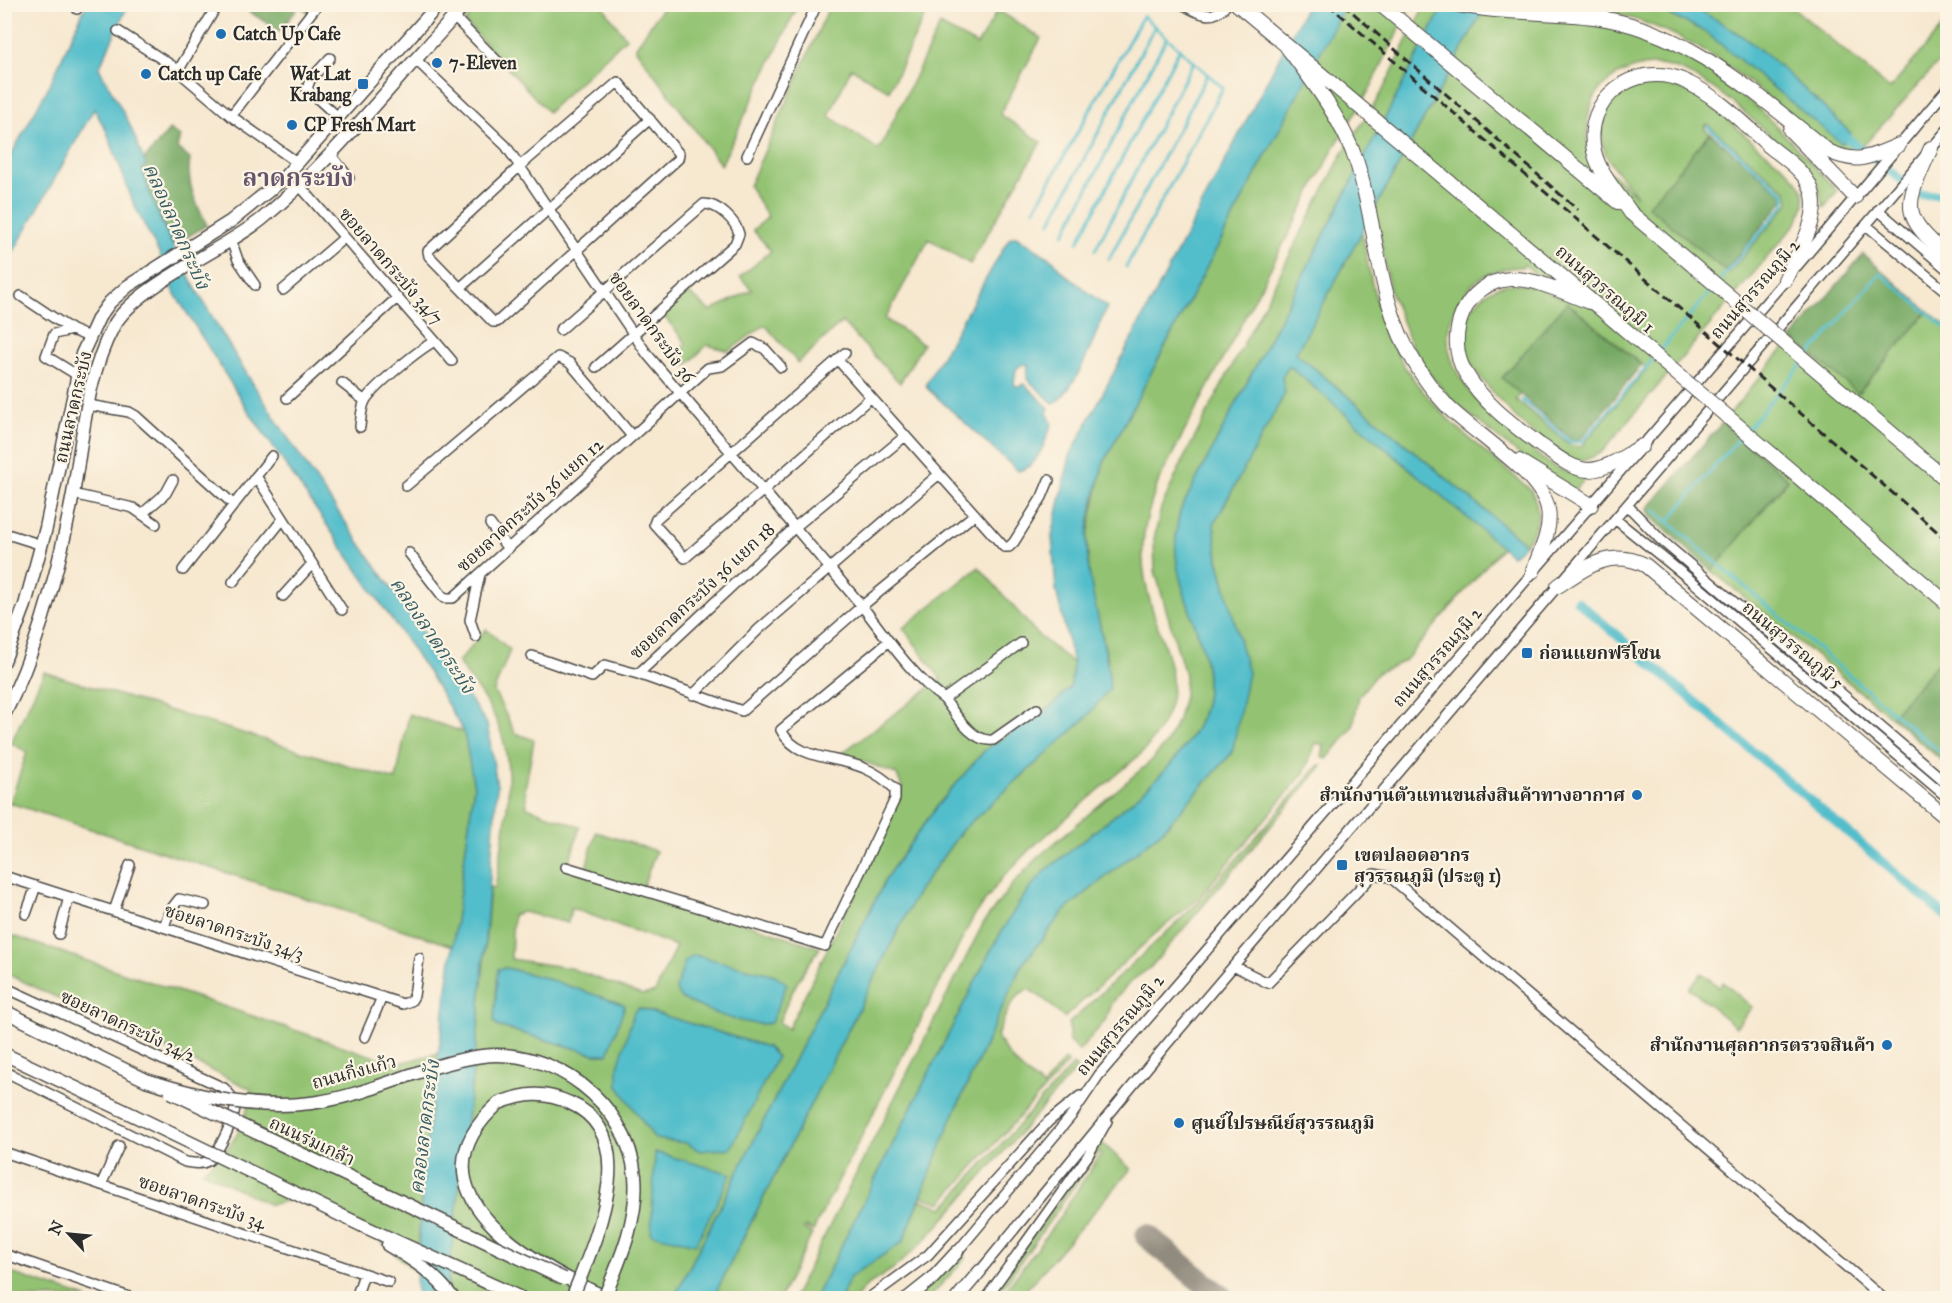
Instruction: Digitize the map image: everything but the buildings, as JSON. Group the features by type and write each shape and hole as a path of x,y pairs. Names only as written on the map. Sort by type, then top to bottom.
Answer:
{"highway":[{"name":"ถนนสุวรรณภูมิ 1","path":"1237,4 1596,305 1947,604"},
{"path":"1380,4 1631,213 1947,482"},
{"path":"1454,4 1596,17 1625,24 1676,43 1722,69 1828,151 1846,159 1863,159 1899,145"},
{"path":"1287,47 1325,98 1350,144 1365,194 1386,292 1405,347 1423,376 1448,406 1540,489 1546,500 1549,522 1533,571"},
{"path":"1631,213 1600,168 1594,153 1592,131 1597,114 1606,98 1617,86 1632,78 1645,75 1666,75 1704,92 1804,176 1812,190 1812,213 1807,233 1785,280"},
{"path":"1755,94 1855,197"},
{"path":"1931,148 1912,189 1911,216 1921,232 1947,256"},
{"path":"1596,305 1532,282 1511,279 1492,283 1474,296 1462,313 1457,331 1457,352 1464,371 1508,421 1564,461 1588,470 1614,462 1642,446"},
{"path":"1498,449 1592,505"},
{"path":"1558,586 1585,568 1610,557 1635,560 1651,570 1947,819"}],"main road":[{"name":"ถนนลาดกระบัง","path":"4,661 42,545 77,375 89,337 110,302 143,277 265,195 339,118 439,4"},
{"name":"ถนนลาดกระบัง","path":"4,715 9,694 55,576 96,371 114,326 129,305 262,219 300,186 331,155 465,4"},
{"path":"402,45 415,58"},
{"name":"ถนนร่มเกล้า","path":"4,1011 606,1299"},
{"path":"4,1054 521,1299"},
{"name":"ถนนกิ่งแก้ว","path":"146,1080 219,1100 275,1106 342,1098 458,1061 484,1056 510,1055 537,1060 558,1069 579,1082 602,1103 627,1146 635,1175 634,1207 628,1233 606,1299"},
{"path":"564,1279 496,1231 478,1212 466,1189 464,1162 470,1137 484,1117 500,1103 521,1095 539,1093 576,1105 591,1118 602,1136 609,1155 607,1203 572,1299"},
{"path":"363,1226 377,1238 422,1265 439,1280 453,1299"},
{"path":"908,1299 933,1278 957,1252"},
{"path":"957,1299 980,1271"}],"street":[{"path":"178,71 218,4"},
{"path":"231,116 318,4"},
{"path":"747,156 817,4"},
{"path":"1182,4 1212,16 1220,14 1227,4"},
{"path":"454,17 499,63"},
{"path":"118,31 178,71 231,116 298,163"},
{"path":"330,58 310,80 307,89 339,118"},
{"name":"ซอยลาดกระบัง 36","path":"415,58 498,137 633,333 680,394 862,606 888,642 929,688 944,699 975,735 987,741 993,740 1037,709"},
{"path":"618,82 679,154 678,159 497,322 489,319 429,256 428,251 520,166 618,82"},
{"name":"ถนนสุวรรณภูมิ 2","path":"957,1252 1072,1115 1086,1090 1592,505 1947,88"},
{"path":"460,288 650,119"},
{"path":"980,1271 1111,1111 1947,129"},
{"path":"331,155 349,178"},
{"name":"ซอยลาดกระบัง 34/7","path":"300,186 452,361"},
{"path":"560,330 704,204 713,205 731,220 740,234 735,244 596,367"},
{"path":"1878,210 1947,270"},
{"path":"1866,225 1947,293"},
{"path":"283,290 344,238"},
{"path":"226,243 255,285"},
{"path":"21,296 72,330 89,337"},
{"path":"287,398 397,298"},
{"path":"72,330 54,334 46,356 77,375"},
{"name":"ซอยลาดกระบัง 34/7","path":"365,401 421,349 435,341"},
{"name":"ซอยลาดกระบัง 36 แยก 12","path":"409,553 444,598 448,600 508,549 708,368 722,366 749,344 757,344 765,349 781,367"},
{"path":"406,486 558,357 570,363 632,436"},
{"path":"870,398 685,558 667,541 653,521 842,357 870,398 999,542 1009,547 1042,497 1049,480"},
{"path":"342,383 365,401 360,427"},
{"path":"88,405 129,412 136,416 234,505"},
{"name":"ซอยลาดกระบัง 36 แยก 18","path":"532,656 592,677 605,665 638,674 794,528 904,437"},
{"path":"183,570 272,456"},
{"path":"693,695 759,629 938,475"},
{"path":"256,477 342,610"},
{"path":"142,514 166,493 173,480"},
{"path":"73,494 113,502 142,514 156,524"},
{"name":"ถนนสุวรรณภูมิ 5","path":"1627,505 1661,540 1947,784"},
{"path":"638,674 742,711 862,606 975,514"},
{"path":"233,582 283,519"},
{"name":"ถนนสุวรรณภูมิ 5","path":"1615,519 1693,582 1947,798"},
{"path":"490,524 508,549"},
{"path":"4,533 42,545"},
{"path":"283,596 312,564"},
{"path":"476,637 470,620 480,573"},
{"path":"566,867 825,946 895,799 895,789 865,768 843,761 822,759 807,752 786,739 781,730 888,642"},
{"path":"944,699 1021,643"},
{"path":"114,911 130,865"},
{"path":"1234,966 1268,983 1374,874 1390,877 1882,1299"},
{"name":"ซอยลาดกระบัง 34/3","path":"4,876 403,1004 411,1001 419,958"},
{"path":"26,914 36,886"},
{"path":"59,934 69,897"},
{"path":"164,927 169,912 179,899 205,905"},
{"name":"ซอยลาดกระบัง 34/2","path":"4,987 224,1088 234,1101 235,1110 218,1150 205,1163 194,1164 185,1162 4,1071"},
{"path":"365,1037 382,997"},
{"path":"869,1299 928,1255 1049,1121 1086,1090"},
{"path":"986,1299 1087,1157 1111,1111"},
{"path":"101,1185 119,1146"},
{"name":"ซอยลาดกระบัง 34","path":"4,1152 389,1282"},
{"path":"4,1254 132,1299"},
{"path":"357,1299 364,1274"}],"green space":[{"path":"252,5 314,5 308,12 299,6 280,31 248,11"},
{"path":"480,5 602,5 626,38 548,112 465,22"},
{"path":"664,5 798,5 721,165 635,48"},
{"path":"830,5 930,5 889,91 851,68 829,116 879,150 940,25 977,45 998,10 1041,38 1000,114 1041,142 970,264 929,239 885,319 923,344 900,383 842,322 798,363 765,325 729,351 707,345 686,366 675,355 686,343 664,316 688,292 710,311 752,290 740,277 771,251 753,230 768,217 749,186"},
{"path":"1345,5 1411,5 1370,89 1335,146 1159,480 1147,516 1143,541 1143,566 1151,604 1170,667 1172,686 1169,706 1160,728 1143,752 1029,850 1002,878 974,916 813,1231 805,1227 804,1229 812,1234 780,1298 713,1298 917,893 962,830 1086,718 1108,660 1090,585 1087,539 1103,464"},
{"path":"1425,5 1444,5 1181,509 1176,536 1177,561 1182,585 1204,653 1207,676 1206,700 1198,725 1183,749 1163,772 1116,815 1047,870 1024,897 992,948 815,1298 793,1298 984,922 1012,885 1037,858 1151,761 1167,742 1178,719 1184,696 1185,675 1155,571 1154,539 1161,508 1185,456 1343,153 1381,94"},
{"path":"1572,5 1646,5 1703,30 1744,61 1753,45 1713,18 1681,5 1790,5 1890,89 1947,21 1947,53 1866,143 1851,148 1837,149 1826,146 1766,96 1710,54 1648,24 1612,13"},
{"path":"1481,14 1590,22 1611,26 1652,39 1680,52 1706,67 1753,104 1837,191 1824,208 1818,186 1809,172 1758,124 1718,91 1677,69 1657,65 1640,66 1614,77 1598,92 1593,101 1588,122 1589,154 1637,196 1605,153 1602,141 1604,117 1609,105 1623,90 1642,83 1658,83 1689,92 1717,111 1792,174 1803,191 1804,200 1798,221 1602,452 1584,460 1572,460 1560,454 1545,444 1512,413 1471,363 1465,351 1463,339 1464,327 1474,306 1482,297 1503,285 1527,285 1562,298 1524,264 1523,267 1513,267 1488,274 1467,290 1451,319 1448,339 1451,358 1460,377 1471,394 1486,410 1541,458 1567,472 1588,475 1574,492 1527,461 1453,401 1429,373 1411,344 1390,291 1375,209","holes":["1707,124 1787,192 1789,203 1728,274 1648,206 1710,133 1704,128","1567,302 1647,369 1581,447 1570,445 1516,400 1520,394 1503,379"]},
{"path":"170,129 180,137 177,148 190,159 191,185 207,225 174,245 150,198 142,169 146,165 144,160"},
{"path":"1710,133 1784,195 1783,201 1725,271 1648,206"},
{"path":"1362,232 1379,309 1389,338 1409,373 1439,410 1531,490 1538,512 1536,524 1525,544 1296,353"},
{"path":"1863,254 1928,311 1858,393 1792,338"},
{"path":"1567,302 1641,365 1579,441 1573,441 1502,378"},
{"path":"1928,311 1947,327 1947,652 1891,717 1712,571 1788,480 1722,423 1792,338 1858,393"},
{"path":"1289,365 1502,547 1405,661 1377,673 1359,696 1353,727 1327,759 1322,757 1324,745 1316,743 1304,773 1198,899 1155,934 1064,1018 1044,999 1028,989 1017,997 997,1036 1011,1058 1043,1087 1065,1059 1069,1062 941,1203 921,1196 952,1118 1021,966 1064,911 1163,830 1232,753 1228,597 1218,559 1214,524 1285,393 1282,377"},
{"path":"1722,423 1788,479 1712,571 1651,517 1647,509"},
{"path":"979,567 1039,636 1073,663 1071,686 1052,706 985,750 937,806 888,875 674,1298 446,1298 479,1019 490,887 495,888 508,803 507,760 496,720 458,662 486,629 510,650 494,691 515,733 534,740 525,789 527,807 580,827 568,866 585,871 596,832 656,851 642,889 820,948 802,974 779,1022 788,1029 882,837 903,788 896,774 842,753 941,679 903,628","holes":["571,908 676,946 655,992 642,995 570,968 511,959 513,915 523,912 568,923","506,968 545,978 607,1054 595,1054 497,1026 498,969","639,1008 767,1047 777,1057 700,1151 632,1102 618,1086"]},
{"path":"1947,652 1947,765 1891,717"},
{"path":"44,672 396,780 409,714 464,732 474,786 453,946 10,803 27,752 11,743"},
{"path":"1318,766 1322,766 1150,968 1131,981 1113,1002 1105,1021 1079,1051 1069,1042 1069,1023 1200,901"},
{"path":"4,933 396,1064 439,1053 424,1161 416,1272 363,1226 302,1197 270,1205 202,1171 222,1154 236,1136 246,1114 251,1089 5,973"},
{"path":"1702,973 1719,987 1723,982 1752,1007 1736,1027 1689,988"},
{"path":"1073,1065 1077,1068 921,1244 893,1269 866,1286 856,1298 841,1298 849,1277 903,1242 920,1199 943,1208"},
{"path":"1101,1142 1131,1169 1019,1298 1000,1298 1057,1221 1101,1154 1099,1151 998,1294 994,1298 988,1298"},
{"path":"961,1253 966,1258 929,1298 914,1298"},
{"path":"5,1271 87,1298 5,1298"}],"water":[{"path":"1669,3 1683,5 1706,14 1728,27 1772,60 1851,133 1842,144 1703,30 1646,5"},
{"path":"86,5 128,5 99,68 129,123 146,165 142,169 149,192 190,278 288,438 487,724 497,786 479,1019 446,1298 417,1298 416,1282 424,1161 474,787 464,732 430,675 247,409 175,294 160,255 134,205 107,132 94,109 5,267 5,166 50,84"},
{"path":"1307,5 1345,5 1103,464 1091,512 1087,541 1090,578 1110,688 1086,718 962,830 917,893 713,1298 674,1298 888,875 937,806 985,750 1052,706 1071,686 1073,663 1056,590 1052,536 1070,456"},
{"path":"1444,5 1486,5 1296,353 1525,544 1512,556 1289,366 1282,377 1285,393 1214,524 1218,559 1248,673 1232,753 1163,830 1064,911 1021,966 952,1118 903,1242 850,1277 841,1298 815,1298 992,948 1017,907 1047,870 1116,815 1163,772 1183,749 1198,725 1206,700 1207,676 1204,653 1182,585 1177,561 1176,536 1181,509"},
{"path":"1016,236 1054,261 1061,271 1107,307 1078,373 1063,396 1054,404 1027,379 1028,365 1023,364 1016,369 1014,384 1018,387 1024,384 1049,408 1047,413 1052,423 1036,459 1025,469 1018,471 928,389 926,384 1006,244 1010,238"},
{"path":"694,955 775,975 787,984 771,1023 749,1023 737,1020 680,998 676,989 685,961"},
{"path":"506,968 545,978 625,1005 608,1054 595,1054 497,1026 494,1021 498,969"},
{"path":"639,1008 767,1047 777,1057 731,1148 700,1151 686,1143 655,1139 618,1086 618,1067 634,1012"},
{"path":"655,1152 731,1174 696,1244 651,1234"}],"waterway":[{"path":"1034,210 1143,16 1223,88 1126,267"},
{"path":"1050,223 1155,26"},
{"path":"1064,234 1167,37"},
{"path":"1078,242 1180,48"},
{"path":"1095,250 1194,61"},
{"path":"1109,259 1208,74"},
{"path":"1708,127 1785,194 1785,204 1718,282"},
{"path":"1838,131 1921,195 1948,194"},
{"path":"1807,358 1880,273 1948,330"},
{"path":"1658,353 1714,287"},
{"path":"1522,400 1570,442 1582,442 1654,358"},
{"path":"1747,429 1803,363"},
{"path":"1668,522 1742,434"},
{"path":"1653,509 1948,759"},
{"path":"1577,601 1948,918"}],"taxiway":[{"path":"1147,1236 1222,1298"}],"railway":[{"path":"1328,4 1948,541"},
{"path":"1343,4 1578,210"}],"place":[{"name":"Catch Up Cafe","path":"221,34"},
{"name":"7-Eleven","path":"437,63"},
{"name":"Catch up Cafe","path":"146,74"},
{"name":"Wat Lat Krabang","path":"363,84"},
{"name":"CP Fresh Mart","path":"292,125"},
{"name":"ก่อนแยกฟรีโซน","path":"1527,653"},
{"name":"สำนักงานตัวแทนขนส่งสินค้าทางอากาศ","path":"1637,795"},
{"name":"เขตปลอดอากร สุวรรณภูมิ (ประตู 1)","path":"1342,865"},
{"name":"สำนักงานศุลกากรตรวจสินค้า","path":"1887,1045"},
{"name":"ศูนย์ไปรษณีย์สุวรรณภูมิ","path":"1179,1123"}],"district":[{"name":"ลาดกระบัง","path":"298,178"}],"water label":[{"name":"คลองลาดกระบัง","path":"177,226"},
{"name":"คลองลาดกระบัง","path":"433,635"},
{"name":"คลองลาดกระบัง","path":"424,1127"}]}
